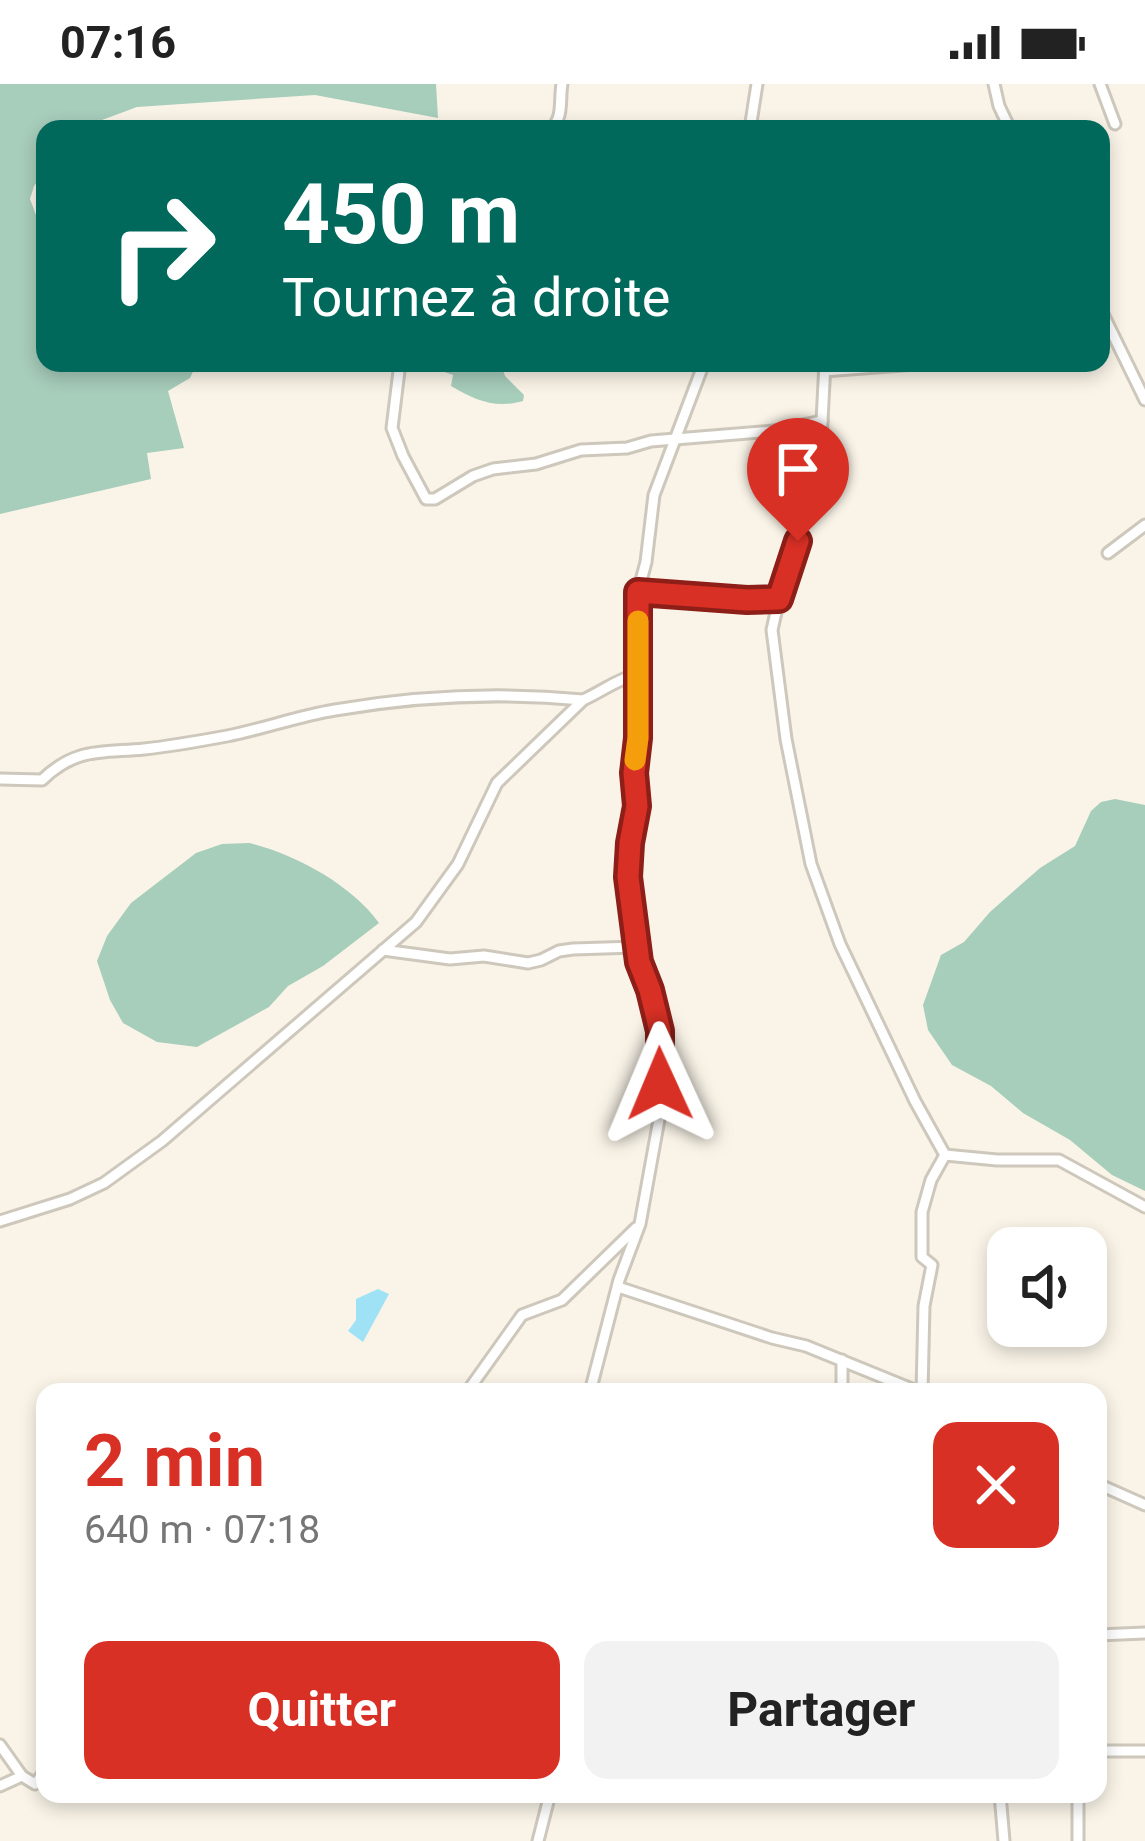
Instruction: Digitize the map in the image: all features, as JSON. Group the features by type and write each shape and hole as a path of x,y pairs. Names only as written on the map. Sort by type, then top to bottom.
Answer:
{"street":[{"path":"558,120 562,84"},
{"path":"751,120 757,84"},
{"path":"994,84 1006,120"},
{"path":"1100,84 1115,124"},
{"path":"1110,328 1145,400"},
{"path":"399,372 392,428 426,499 436,499 472,476 536,464 581,449 774,431 822,421"},
{"path":"592,1383 617,1287 640,1225 660,1114 660,1031 636,947 628,877 637,806 638,592 654,495 701,372"},
{"path":"824,372 820,459 809,472 805,515 772,630 786,739 812,864 840,944 945,1155"},
{"path":"1108,553 1145,525"},
{"path":"638,592 779,599"},
{"path":"0,1221 104,1183 162,1141 416,922 458,864 497,783 583,700 617,679 638,674"},
{"path":"0,779 42,780 57,766 84,753 228,736 330,710 428,698 526,694 583,700"},
{"path":"383,950 528,963 572,949 636,947"},
{"path":"945,1155 1059,1160 1145,1207"},
{"path":"921,1383 924,1306 932,1265 922,1257 922,1212 945,1155"},
{"path":"474,1383 522,1316 562,1300 640,1225"},
{"path":"617,1287 899,1383"},
{"path":"842,1360 842,1383"},
{"path":"1107,1488 1143,1504"},
{"path":"1107,1635 1145,1633"},
{"path":"0,1744 22,1776 36,1783"},
{"path":"1107,1751 1145,1751"},
{"path":"0,1786 22,1776"},
{"path":"538,1841 548,1803"},
{"path":"1001,1803 1004,1841"},
{"path":"1078,1803 1078,1841"}],"green space":[{"path":"0,84 436,84 438,118 315,95 137,107 102,120 36,120 36,183 30,199 36,215 36,372 193,372 168,391 184,448 147,453 151,479 0,514"},
{"path":"445,372 504,372 524,395 523,401 486,402 451,386 453,375"},
{"path":"1115,799 1145,805 1145,1191 1112,1175 1070,1140 952,1065 928,1030 923,1005 941,955 964,942 1040,868 1075,846 1091,811"},
{"path":"249,843 321,873 354,896 379,923 288,986 269,1007 197,1047 157,1042 123,1023 97,961 107,936 131,903 196,853 222,844"}],"water":[{"path":"378,1289 389,1294 363,1342 348,1331 356,1320 356,1299"}],"slow traffic":[{"path":"635,760 638,621"}],"route":[{"path":"660,1084 660,1031 639,962 628,877 637,806 638,592 779,599 798,541"}]}
